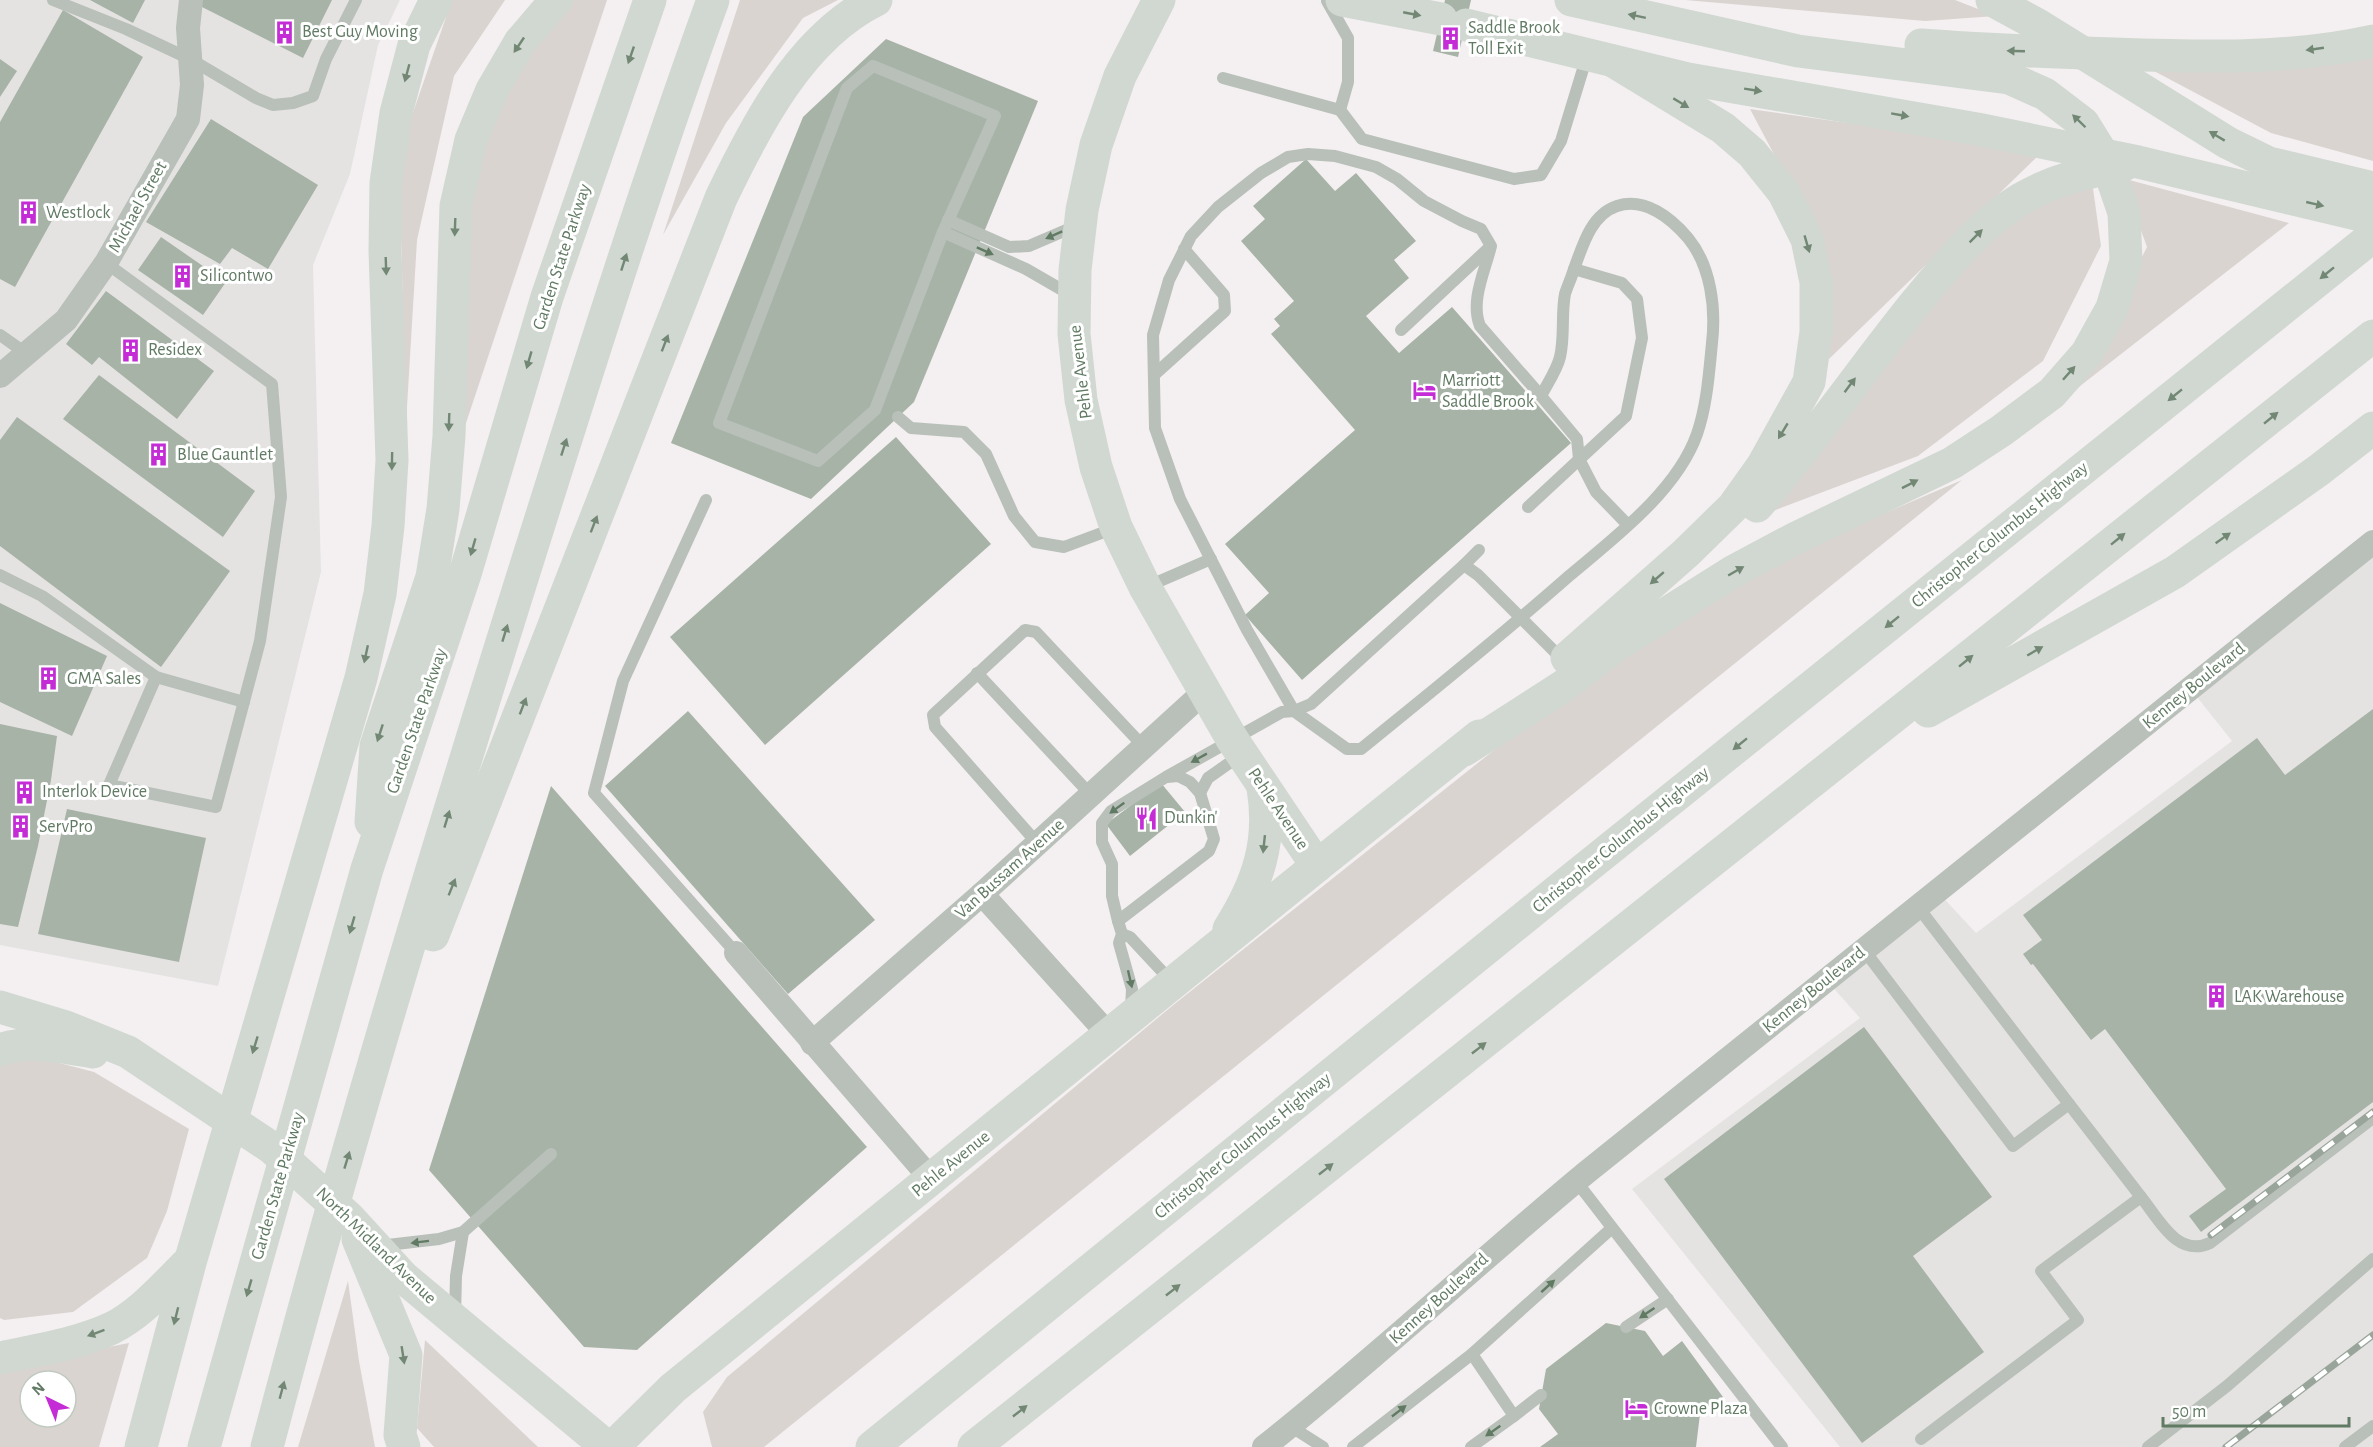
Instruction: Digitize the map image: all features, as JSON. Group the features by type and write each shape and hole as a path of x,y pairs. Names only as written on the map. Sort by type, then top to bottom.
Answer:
{"main road":[{"path":"141,1447 191,1259 361,678 380,594 388,526 392,460 385,251 386,183 396,113 414,45 436,0"},
{"path":"367,869 376,746 432,577 443,509 449,435 456,206 471,140 492,90 520,42 556,0"},
{"name":"Garden State Parkway","path":"204,1447 367,869 462,584 547,297 650,0"},
{"path":"267,1447 313,1276 447,819 612,297 713,0"},
{"path":"360,1117 722,198 752,134 791,75 828,33 876,0"},
{"name":"Pehle Avenue","path":"613,1447 673,1388 1317,866 1237,747 1145,587 1116,527 1096,467 1081,400 1074,334 1075,270 1080,224 1096,145 1120,76 1159,0"},
{"path":"1342,0 1453,22 1688,79 1977,129 2138,162 2373,188"},
{"path":"1571,0 1798,51 2009,78 2045,94 2083,123 2106,160 2124,213 2126,261 2112,308 2087,353 2052,393 2001,431 1952,463 1796,538 1734,571 1615,646 1571,668"},
{"path":"1992,0 2228,143 2263,177 2373,218"},
{"path":"1695,29 1983,50 2185,57 2274,56 2373,40"},
{"path":"1317,866 1571,668 1733,507 1763,465 1809,382 1816,332 1816,282 1807,239 1784,193 1752,153 1723,128 1600,58"},
{"path":"1615,646 1727,542 1779,482 1869,361 1942,271 1980,231 2019,200 2062,179 2138,162"},
{"name":"Christopher Columbus Highway","path":"872,1447 1567,883 2373,236"},
{"path":"974,1447 2373,336"},
{"path":"1838,763 2175,572 2319,470 2373,428"},
{"path":"1218,947 1246,902 1262,861 1267,814 1262,786"},
{"name":"North Midland Avenue","path":"0,1007 66,1027 128,1052 272,1148 349,1218 375,1247 393,1289 455,1320 607,1447"},
{"path":"0,1050 9,1047 53,1045 105,1054 182,1088"},
{"path":"349,1218 393,1289 406,1355 400,1435 404,1447"},
{"path":"0,1358 64,1344 114,1327 149,1301 191,1259"},
{"path":"0,1338 22,1342 64,1344"}],"street":[{"name":"Michael Street","path":"0,376 66,320 106,263 188,119 192,85 188,28 190,0"},
{"name":"Kenney Boulevard","path":"1263,1447 1387,1346 1491,1252 1576,1181 2373,542"},
{"name":"Van Bussam Avenue","path":"812,1043 1038,844 1204,692"},
{"path":"982,894 1117,1030"},
{"path":"736,953 932,1180"}],"lane":[{"path":"53,0 126,29 190,60 256,98 273,105 293,104 313,96 326,59 356,0"},
{"path":"1327,0 1348,38 1348,82 1340,110"},
{"path":"1223,78 1340,110 1362,139 1514,179 1541,175 1561,141 1600,58"},
{"path":"873,66 994,116 946,226 875,410 818,461 719,423 848,88 873,66"},
{"path":"1541,396 1560,359 1565,325 1565,295 1584,240 1597,219 1616,206 1636,203 1656,211 1676,224 1692,243 1710,280 1714,328 1708,381 1697,434 1675,475 1628,525 1521,618 1361,749 1347,749 1294,711 1247,630 1180,499 1155,428 1153,335 1169,280 1191,236 1218,207 1261,173 1288,157 1308,154 1335,156 1376,167 1397,179 1424,201 1481,229 1491,246 1476,302 1479,326 1577,439 1579,459 1596,492 1628,525"},
{"path":"946,226 1009,247 1029,246 1080,224"},
{"path":"946,226 1075,297"},
{"path":"1401,330 1491,246"},
{"path":"1154,375 1225,311 1224,295 1184,249"},
{"path":"106,263 272,384 280,496 260,641 216,807 108,785 156,677"},
{"path":"1528,507 1626,416 1642,338 1637,299 1622,283 1575,269"},
{"path":"0,335 27,354"},
{"path":"898,417 911,428 964,432 986,454 1014,516 1035,542 1064,548 1116,527"},
{"path":"706,500 623,681 594,793 736,953"},
{"path":"1200,793 1208,778 1237,747 1282,712 1294,711 1311,704 1479,550"},
{"path":"1145,587 1211,560"},
{"path":"1464,565 1478,575 1571,668"},
{"path":"0,575 42,596 156,677 244,702"},
{"path":"1038,844 935,727 933,715 1025,630 1036,632 1144,747"},
{"path":"977,674 1091,795"},
{"path":"1117,1030 1131,1007 1132,989 1119,943 1122,934 1112,896 1112,864 1102,842 1102,823 1111,811 1166,777 1237,747"},
{"path":"1118,921 1209,851 1214,839 1200,793 1190,782 1178,776 1166,777"},
{"path":"1918,907 2141,1197 2177,1241 2188,1247 2200,1248 2210,1243 2373,1118"},
{"path":"1122,934 1130,937 1174,984"},
{"path":"1864,950 2013,1146 2069,1104"},
{"path":"375,1247 439,1239 463,1232 551,1154"},
{"path":"1576,1181 1782,1447"},
{"path":"1921,1439 2078,1320 2041,1271 2141,1197"},
{"path":"1353,1447 1473,1354 1612,1228"},
{"path":"455,1320 456,1276 463,1232"},
{"path":"2148,1447 2227,1386 2373,1258"},
{"path":"1626,1327 1668,1299"},
{"path":"1473,1354 1514,1416"},
{"path":"1471,1447 1541,1395"},
{"path":"1290,1426 1323,1447"},
{"path":"2345,1447 2373,1426"}],"shaded area":[{"path":"0,0 400,0 378,45 350,174 313,265 321,572 218,986 0,945"},
{"path":"452,0 505,0 454,76 417,240 406,424 399,153"},
{"path":"538,0 607,0 463,432 470,187"},
{"path":"740,0 838,0 803,18 726,123 663,235"},
{"path":"1685,0 1955,0 1996,16 1925,21"},
{"path":"2373,55 2373,161 2271,133 2154,71"},
{"path":"1750,109 2043,151 1829,359 1817,236"},
{"path":"2122,178 2289,223 2075,390 2147,247"},
{"path":"2092,181 2101,246 2043,361 1918,456 1773,511 1826,429 1998,225"},
{"path":"1962,480 764,1447 712,1447 703,1412 727,1377 1172,1006 1542,712 1745,573"},
{"path":"2373,543 2373,1447 1840,1447 1632,1189 1860,1018 1829,983 1936,890 1976,933 2232,741 2193,692"},
{"path":"21,1053 94,1072 189,1129 167,1211 147,1258 73,1312 4,1320 0,1318 0,1063"},
{"path":"348,1281 359,1361 375,1447 298,1447"},
{"path":"425,1340 538,1447 434,1447 417,1428"},
{"path":"129,1343 99,1447 0,1447 0,1368"}],"building":[{"path":"90,0 145,0 133,23"},
{"name":"Best Guy Moving","path":"203,0 332,0 303,58 200,6"},
{"name":"Saddle Brook Toll Exit","path":"1445,0 1471,0 1458,57 1433,51"},
{"path":"63,10 143,57 15,287 0,279 0,122"},
{"path":"886,39 1038,101 914,402 811,499 671,443 803,117"},
{"path":"0,59 17,71 0,97"},
{"path":"211,119 318,185 268,269 232,248 220,264 146,222"},
{"name":"Marriott Saddle Brook","path":"1306,159 1335,191 1356,173 1416,241 1394,260 1409,278 1366,316 1399,353 1452,307 1571,443 1302,680 1245,615 1269,593 1225,544 1355,430 1271,334 1280,326 1274,319 1294,301 1241,241 1265,219 1253,206"},
{"name":"Silicontwo","path":"161,237 226,282 203,315 138,270"},
{"name":"Residex","path":"106,291 214,371 177,419 99,357 92,365 66,344"},
{"name":"Blue Gauntlet","path":"99,375 255,491 223,537 63,419"},
{"path":"17,417 230,571 161,667 0,546 0,440"},
{"path":"896,437 991,544 765,745 670,637"},
{"name":"GMA Sales","path":"0,603 107,656 72,736 0,702"},
{"name":"LAK Warehouse","path":"2373,709 2373,1102 2201,1232 2189,1216 2226,1189 2105,1029 2091,1040 2033,964 2031,965 2023,954 2042,940 2023,915 2257,738 2285,775"},
{"path":"688,711 875,920 788,994 605,786"},
{"path":"0,724 57,736 38,846 18,927 0,924"},
{"name":"Dunkin'","path":"1161,783 1185,812 1130,856 1106,824"},
{"path":"551,786 867,1147 637,1350 584,1347 429,1170"},
{"path":"67,809 206,838 179,962 38,934"},
{"path":"1864,1027 1992,1197 1913,1256 1984,1352 1862,1443 1664,1179"},
{"path":"1606,1323 1645,1331 1663,1356 1682,1341 1723,1397 1700,1414 1696,1447 1540,1447 1558,1434 1539,1409 1546,1369"}],"railway":[{"path":"2211,1235 2373,1112"},
{"path":"2226,1447 2373,1335"}],"place":[{"name":"Best Guy Moving","path":"284,32"},
{"name":"Saddle Brook Toll Exit","path":"1450,38"},
{"name":"Westlock","path":"28,213"},
{"name":"Silicontwo","path":"182,276"},
{"name":"Residex","path":"130,350"},
{"name":"Marriott Saddle Brook","path":"1424,391"},
{"name":"Blue Gauntlet","path":"159,455"},
{"name":"GMA Sales","path":"49,679"},
{"name":"Interlok Device","path":"24,792"},
{"name":"Dunkin'","path":"1146,818"},
{"name":"ServPro","path":"21,827"},
{"name":"LAK Warehouse","path":"2216,997"},
{"name":"Crowne Plaza","path":"1636,1409"}]}
